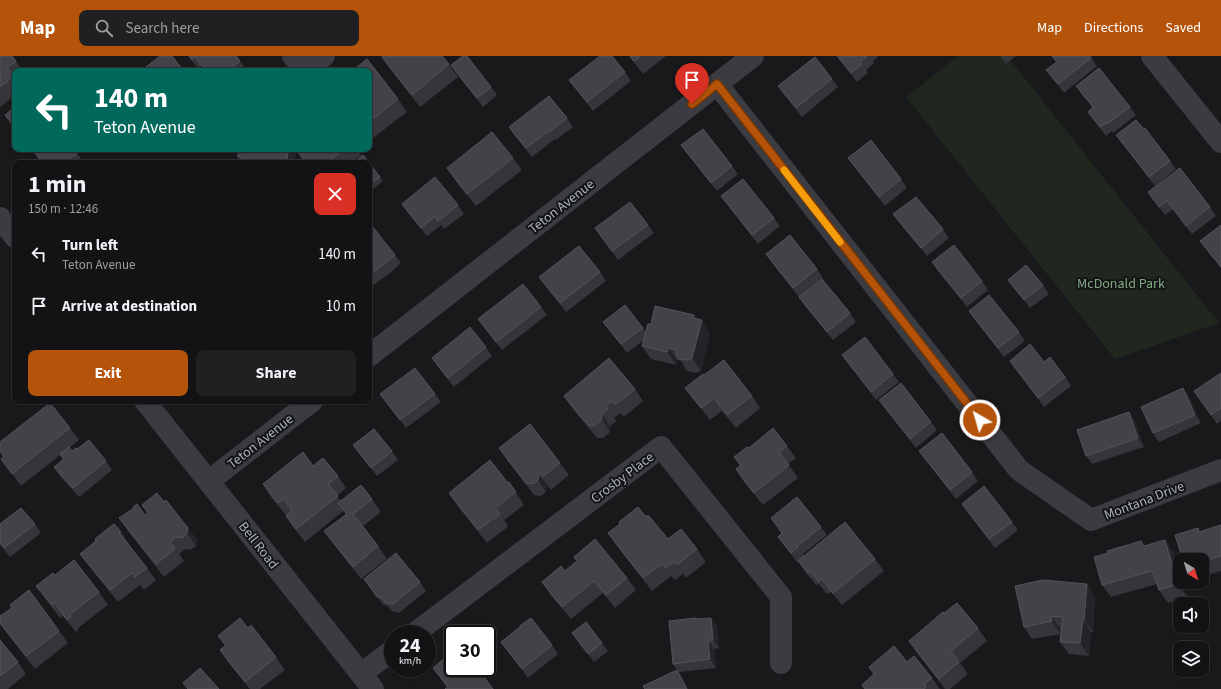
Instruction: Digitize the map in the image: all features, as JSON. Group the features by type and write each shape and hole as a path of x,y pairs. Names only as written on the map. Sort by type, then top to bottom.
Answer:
{"street":[{"path":"293,56 304,68"},
{"path":"309,68 324,56"},
{"name":"Teton Avenue","path":"372,354 753,56"},
{"path":"1152,56 1221,142"},
{"name":"Montana Drive","path":"717,84 1019,470 1091,520 1221,470"},
{"path":"0,218 12,233"},
{"name":"Bell Road","path":"147,404 367,682"},
{"name":"Teton Avenue","path":"208,482 308,404"},
{"name":"Crosby Place","path":"426,625 661,447 781,597 781,663"},
{"path":"367,682 384,661"}],"green space":[{"name":"McDonald Park","path":"958,56 1007,56 1219,323 1115,359 906,97"}],"building":[{"path":"0,56 12,56 16,61 7,68 12,74 12,78 0,87"},
{"path":"160,56 172,56 182,68 147,68 146,67"},
{"path":"189,56 236,56 240,61 231,68 204,68 195,57 192,60"},
{"path":"382,56 442,56 449,64 412,95"},
{"path":"463,56 467,56 491,87 477,98 451,65"},
{"path":"600,56 612,56 625,72 587,102 569,80"},
{"path":"630,56 641,56 634,61"},
{"path":"837,56 867,56 860,62 862,64 851,73"},
{"path":"1052,56 1090,56 1091,58 1058,84 1046,70 1057,62"},
{"path":"815,57 832,79 796,108 778,86"},
{"path":"367,59 398,99 372,120 372,68 356,68"},
{"path":"1099,68 1130,107 1107,124 1106,123 1100,127 1088,112 1093,107 1076,86"},
{"path":"549,96 567,118 526,148 509,127"},
{"path":"12,109 12,124 5,115"},
{"path":"1136,120 1144,129 1145,128 1170,161 1149,177 1116,135"},
{"path":"703,129 732,166 711,183 681,145"},
{"path":"492,132 513,158 467,194 447,168"},
{"path":"871,140 901,179 879,197 848,158"},
{"path":"34,152 77,153 67,160 41,160"},
{"path":"239,152 288,152 287,160 245,160 237,156"},
{"path":"298,152 340,152 330,160 304,160"},
{"path":"363,155 367,160 357,160"},
{"path":"372,167 380,177 372,183"},
{"path":"1180,168 1210,207 1186,226 1167,201 1159,207 1148,192"},
{"path":"435,177 458,205 438,221 435,216 421,228 402,204"},
{"path":"743,179 774,218 752,235 721,196"},
{"path":"916,197 943,229 921,248 893,214"},
{"path":"630,202 648,225 612,251 595,228"},
{"path":"1221,225 1221,267 1200,241"},
{"path":"372,226 395,255 372,273"},
{"path":"790,235 817,269 793,288 766,254"},
{"path":"954,245 982,281 961,298 932,262"},
{"path":"579,246 600,272 560,303 539,277"},
{"path":"1026,265 1043,285 1024,300 1008,280"},
{"path":"822,279 850,313 827,332 799,297"},
{"path":"523,284 541,307 496,342 478,319"},
{"path":"989,295 1019,332 998,348 969,311"},
{"path":"625,305 643,328 621,344 603,322"},
{"path":"655,306 694,315 693,318 702,320 692,358 687,360 679,359 676,354 677,350 669,348 667,352 642,346 648,324 651,324"},
{"path":"470,327 486,347 448,378 432,358"},
{"path":"865,337 893,374 871,392 842,355"},
{"path":"1030,344 1044,362 1050,357 1065,377 1038,398 1010,361"},
{"path":"609,358 635,389 615,405 612,401 606,406 608,409 602,414 602,419 594,426 588,425 564,396"},
{"path":"724,360 752,396 727,415 714,398 701,408 685,388"},
{"path":"415,368 435,394 400,420 380,394"},
{"path":"1221,373 1221,408 1211,415 1194,391"},
{"path":"901,383 931,422 910,439 879,400"},
{"path":"1183,388 1195,415 1153,433 1141,407"},
{"path":"49,404 51,404 70,428 12,474 1,459 4,456 0,451 0,442"},
{"path":"1129,412 1138,438 1086,456 1077,430"},
{"path":"530,424 560,463 542,477 539,473 538,480 533,484 526,483 499,448"},
{"path":"773,428 787,446 779,452 789,465 754,493 736,469 741,465 734,457 747,447 749,448"},
{"path":"374,429 392,451 371,468 353,445"},
{"path":"942,433 972,472 950,490 919,451"},
{"path":"89,440 106,461 73,488 54,467 64,459 60,454 69,447 72,451"},
{"path":"303,452 313,466 323,458 338,476 328,484 338,496 296,529 286,516 292,510 283,499 278,503 263,484"},
{"path":"490,460 516,492 495,508 500,514 478,530 449,493"},
{"path":"361,485 372,499 353,514 378,546 353,567 324,531 347,514 338,503"},
{"path":"984,486 1012,522 989,539 962,504"},
{"path":"157,493 164,502 166,500 188,528 187,533 182,538 176,537 170,542 175,549 156,564 119,518 134,508 133,507 137,504 145,515 148,513 142,505"},
{"path":"797,497 821,527 797,546 798,547 791,553 778,537 782,533 771,518"},
{"path":"638,507 646,517 648,515 668,539 681,529 697,549 677,565 674,562 666,568 662,564 643,578 608,533"},
{"path":"21,508 35,524 4,548 0,543 0,524"},
{"path":"845,522 875,559 833,593 822,579 819,582 810,571 808,573 798,561"},
{"path":"114,524 121,532 119,533 147,568 135,577 132,573 110,590 80,554 96,541 95,539"},
{"path":"1221,525 1221,556 1209,560 1209,553 1181,553 1175,535 1198,528 1199,532"},
{"path":"595,539 627,578 606,595 594,581 562,607 542,582 561,566 565,571 577,561 574,557"},
{"path":"1165,540 1173,567 1173,586 1159,590 1153,572 1151,571 1102,585 1094,557 1108,553 1107,551 1141,541 1144,546"},
{"path":"396,553 420,582 393,604 386,603 380,596 378,598 364,579"},
{"path":"74,560 99,592 69,615 71,617 67,620 55,603 52,605 36,586 53,573 55,575"},
{"path":"1043,580 1087,584 1084,620 1080,643 1060,642 1063,617 1051,616 1052,621 1024,627 1015,586"},
{"path":"29,590 59,631 26,656 0,623 0,616 12,608 10,605"},
{"path":"957,603 978,628 951,651 959,662 939,679 909,641 943,612 944,613"},
{"path":"240,618 248,628 251,625 276,657 245,682 220,650 226,645 218,636"},
{"path":"531,618 552,645 522,669 501,642"},
{"path":"711,618 713,640 708,640 710,659 673,664 669,621"},
{"path":"586,622 602,643 588,654 572,633"},
{"path":"0,640 18,662 0,676"},
{"path":"894,646 907,662 914,656 932,678 924,684 926,687 924,689 865,689 862,685 874,674 869,667"},
{"path":"444,659 444,677 484,677 493,689 445,689 448,687 436,672 436,665"},
{"path":"200,668 219,689 188,689 183,683"},
{"path":"677,670 687,689 645,689 643,686"}],"slow traffic":[{"path":"784,170 840,242"}],"route":[{"path":"692,104 717,84 980,420"}]}
